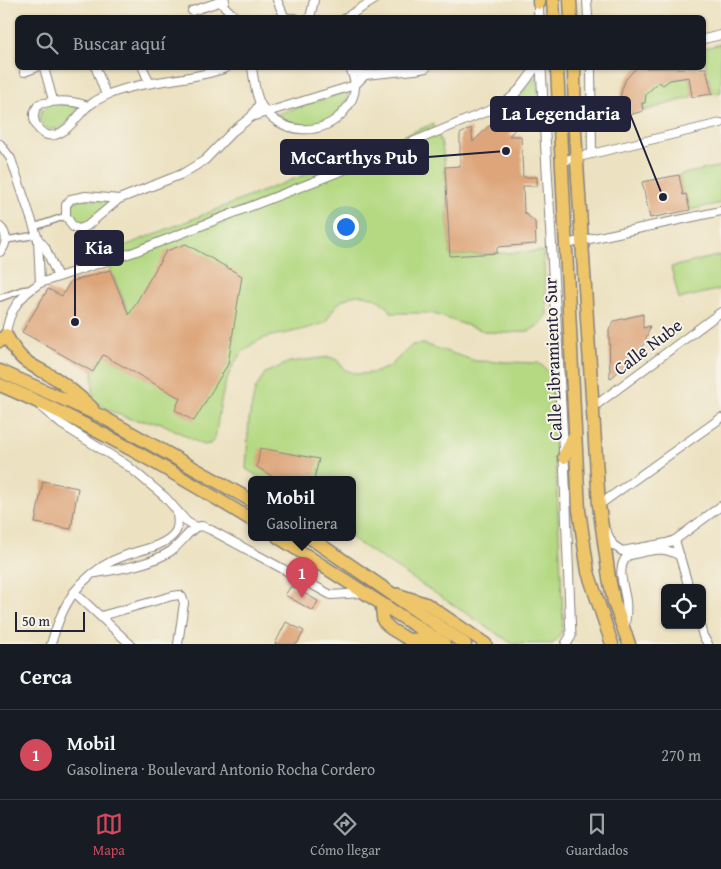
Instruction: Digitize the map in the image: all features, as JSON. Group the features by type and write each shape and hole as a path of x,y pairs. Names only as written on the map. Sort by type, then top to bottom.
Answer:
{"highway":[{"path":"553,0 554,15"},
{"path":"570,0 571,15"},
{"name":"Calle Libramiento Sur","path":"557,70 579,510 583,548 588,572 612,644"},
{"name":"Calle Libramiento Sur","path":"574,70 582,241 599,505 608,578 627,639"},
{"path":"3,338 24,361 55,378 101,416"},
{"path":"0,371 101,416 248,500"},
{"path":"0,385 32,398 177,474 248,518"},
{"path":"564,457 574,436"},
{"path":"284,541 440,641"},
{"path":"315,541 393,593 462,643"},
{"path":"413,642 440,641"}],"main road":[{"path":"393,593 427,604 486,644"},
{"path":"381,604 383,621 391,629 413,642"}],"street":[{"path":"277,0 282,15"},
{"path":"311,15 314,0"},
{"path":"350,15 374,0"},
{"path":"587,0 588,15"},
{"path":"192,11 222,1 234,15"},
{"path":"539,1 539,15"},
{"path":"706,39 721,35"},
{"path":"24,72 30,70"},
{"path":"45,70 53,100"},
{"path":"97,70 106,95"},
{"path":"144,70 149,82"},
{"path":"88,106 69,101 53,100 39,104 34,114 35,125 40,131 48,135 56,135 70,126 88,106 106,95 149,82 186,79 219,70"},
{"path":"252,70 260,103 266,113 287,127 305,131 324,127 338,119 348,107 354,97 355,85 350,70"},
{"path":"352,70 365,75 415,70"},
{"path":"3,338 14,308 31,289 40,283 144,248 354,166 500,106 512,98 534,70"},
{"path":"541,70 564,457 571,636 566,644"},
{"path":"591,70 592,154"},
{"path":"251,117 355,85 365,75"},
{"path":"119,199 86,196 71,199 66,205 66,216 73,227 80,229 93,222 119,199 182,174 205,160 232,132 251,117 260,103"},
{"path":"500,106 526,109 544,122"},
{"path":"562,161 721,123"},
{"path":"0,144 11,159 38,237 45,247 58,277"},
{"path":"566,244 721,211"},
{"path":"34,226 66,216"},
{"path":"0,227 4,230 6,240 5,247 0,252"},
{"path":"6,240 38,237"},
{"path":"38,237 40,283"},
{"path":"0,298 22,290 31,289"},
{"name":"Calle Nube","path":"592,408 721,312"},
{"path":"32,398 62,424 128,466 164,497 187,522 196,527"},
{"path":"599,505 721,418"},
{"path":"627,639 626,603 621,569 622,562 627,553 675,540 721,506"},
{"path":"52,644 59,618 74,592 93,574 117,558 172,536 177,528 177,513"},
{"path":"601,523 613,544 627,553 660,549 669,550 680,556"},
{"path":"93,574 129,567 162,556 177,546 196,527 202,526 331,594 364,592"},
{"path":"675,540 688,584"},
{"path":"74,592 130,644"},
{"path":"101,616 180,595 184,603 178,644"},
{"path":"701,629 708,644"}],"green space":[{"path":"721,44 721,92 712,94 706,68 706,48"},
{"path":"537,76 539,112 517,99"},
{"path":"689,77 692,97 643,111 642,103 645,103 646,91 659,82 663,85 670,80"},
{"path":"348,91 344,104 338,114 330,121 321,125 299,125 277,114"},
{"path":"53,103 79,106 69,120 57,129 45,128 39,121 44,108"},
{"path":"433,124 442,145 445,167 450,256 543,251 547,314 541,324 529,331 487,332 431,313 392,313 374,298 359,295 352,296 338,304 325,323 266,337 246,349 237,359 226,383 215,438 210,444 203,445 163,424 130,419 93,401 93,372 128,311 104,254"},
{"path":"721,166 721,203 690,210 686,195 683,195 679,175"},
{"path":"86,199 112,201 91,219 82,222 77,221 72,214 71,206 74,201"},
{"path":"721,255 721,289 679,299 671,267"},
{"path":"424,344 476,361 538,363 544,367 549,375 552,386 563,619 561,634 553,644 513,644 355,541 356,476 257,476 246,469 249,419 255,390 265,373 290,362 329,357 337,360 345,370 358,374 373,373 389,367 412,345"}],"building":[{"path":"706,68 712,94 692,97 689,77 670,80 663,85 659,82 646,94 645,103 642,103 643,111 619,118 618,109 626,79 634,70 706,70"},
{"path":"508,124 516,128 509,136 521,136 523,177 537,177 537,186 523,186 524,212 535,222 536,244 497,247 497,253 450,256 445,167 460,166 460,134 471,128 473,142 489,126"},
{"path":"679,175 683,195 686,194 690,210 650,218 642,182"},
{"path":"186,244 242,276 228,364 194,421 175,410 180,398 103,355 93,372 22,332 48,289 62,296 70,282 110,270 129,315 166,251"},
{"path":"643,314 643,328 650,326 645,342 637,355 610,379 609,329 614,321"},
{"path":"260,448 319,459 315,476 271,476 257,467"},
{"path":"43,481 78,488 71,529 35,523"},
{"path":"291,586 318,601 313,611 285,595"},
{"path":"286,622 304,631 297,644 275,644"}],"place":[{"name":"McCarthys Pub","path":"506,151"},
{"name":"La Legendaria","path":"663,197"},
{"name":"Kia","path":"75,322"},
{"name":"Mobil","path":"302,598"}]}
